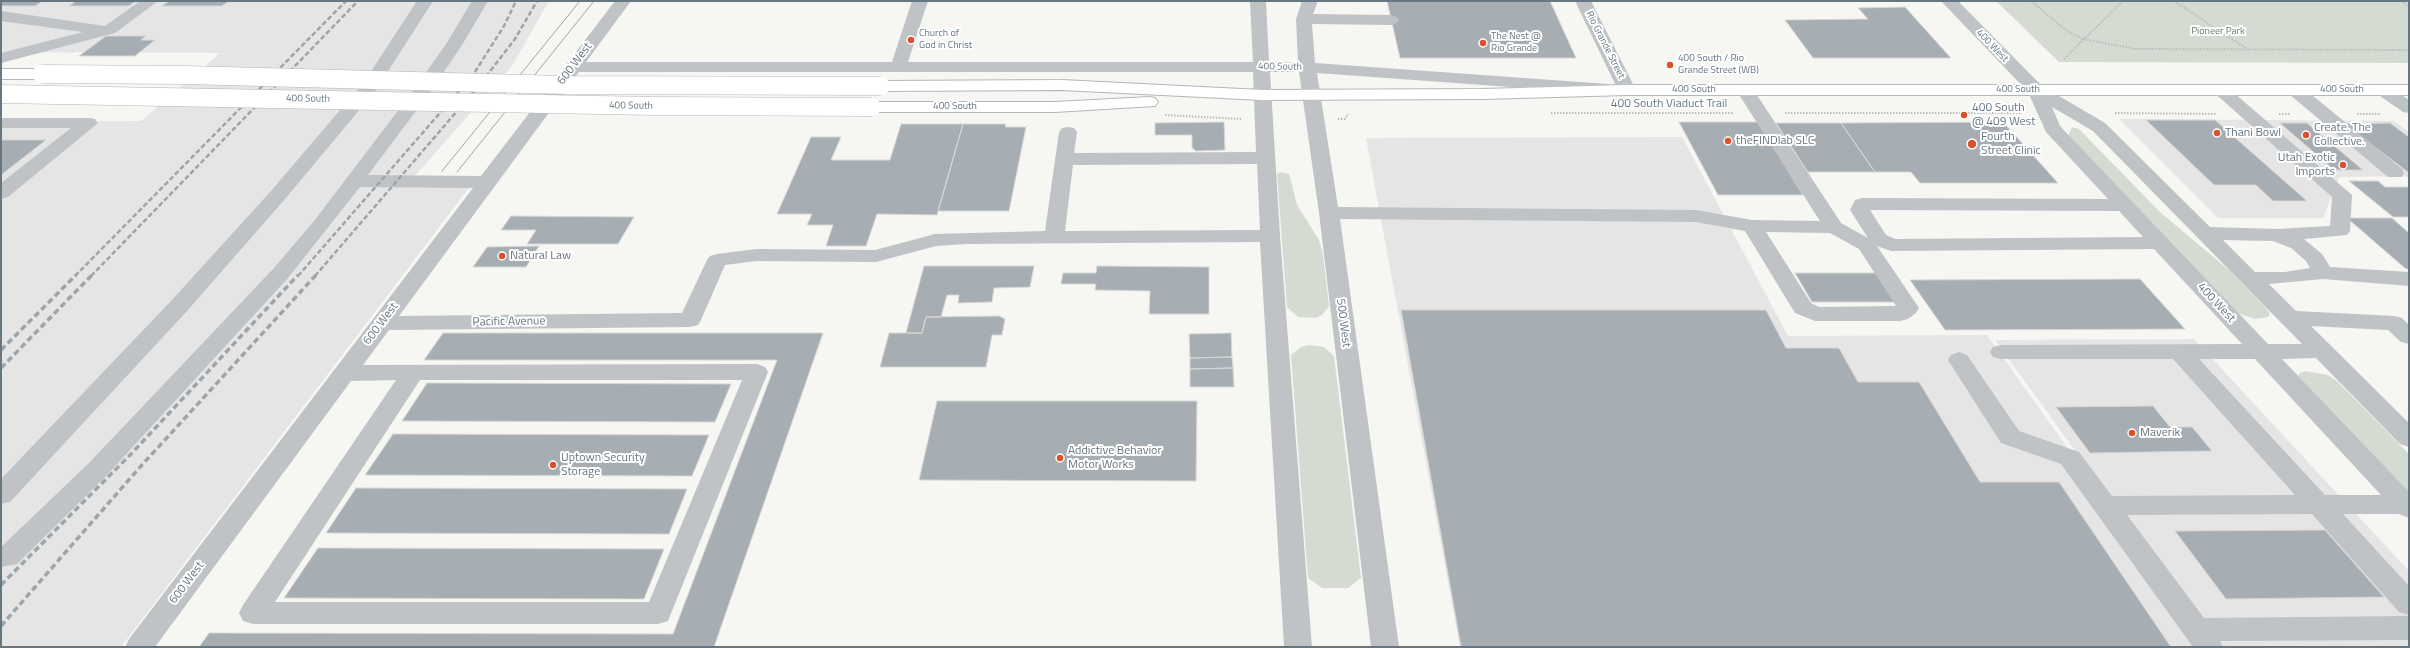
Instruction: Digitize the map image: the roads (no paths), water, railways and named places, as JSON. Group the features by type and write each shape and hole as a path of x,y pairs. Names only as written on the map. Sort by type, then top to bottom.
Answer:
{"main road":[{"name":"400 South","path":"1,63 186,75 548,85 1062,85 1262,95 1484,94 1627,90 2409,90"},
{"name":"400 South","path":"1,94 191,96 653,106 872,107 1055,107 1262,95"}],"street":[{"path":"1,63 109,30 150,1"},
{"path":"1,496 225,256 345,117 391,56 425,1"},
{"path":"1,557 8,557 67,500 172,392 281,273 355,181 439,68 480,1"},
{"name":"600 West","path":"139,647 572,67 623,1"},
{"path":"898,68 920,1"},
{"path":"1258,1 1265,158 1298,647"},
{"name":"500 West","path":"1310,1 1304,19 1307,67 1329,213 1385,647"},
{"name":"Rio Grande Street","path":"1583,1 1627,90"},
{"name":"400 West","path":"1949,1 2036,90 2099,127 2322,351 2407,433"},
{"path":"1,16 109,30"},
{"path":"1304,19 1391,20"},
{"path":"1,63 9,48 2,40"},
{"name":"400 South","path":"572,67 1307,67 1627,90"},
{"path":"1746,90 1834,227 1866,245 1908,308 1900,314 1815,314 1803,308 1752,226"},
{"name":"400 West","path":"2036,90 2052,128 2407,506"},
{"path":"2205,232 2276,235 2340,231 2342,194 2220,90"},
{"path":"2295,90 2394,173"},
{"path":"2383,90 2409,108"},
{"path":"1,123 89,123 1,193"},
{"path":"1068,132 1054,237 1270,236"},
{"path":"1064,159 1265,158"},
{"path":"355,181 486,182"},
{"path":"2124,206 1862,204 1860,210 1879,239 1891,245 2159,243"},
{"path":"1329,213 1696,216 1752,226 1834,227"},
{"path":"2276,235 2298,244 2315,258 2323,273"},
{"name":"Pacific Avenue","path":"381,323 690,320 717,260 756,255 876,256 935,240 1054,237"},
{"path":"2250,278 2285,278 2323,273 2409,279"},
{"path":"2289,318 2404,328"},
{"path":"2179,351 2409,604"},
{"path":"2001,352 2322,351"},
{"path":"1959,360 2010,437 2070,458 2202,638 2409,628"},
{"path":"344,373 757,372 658,613 253,613 413,373"},
{"path":"2106,506 2316,503 2407,506"}],"tram line":[{"path":"442,171 580,1"},
{"path":"457,172 594,1"}],"railway":[{"path":"75,276 346,1"},
{"path":"91,276 358,1"},
{"path":"298,276 473,75 504,26 516,1"},
{"path":"315,276 477,88 515,39 537,1"},
{"path":"1,368 92,275"},
{"path":"1,585 132,453 298,275"},
{"path":"1,626 141,466 316,275"},
{"path":"1,350 75,276"}],"place":[{"name":"Church of God in Christ","path":"911,40"},
{"name":"The Nest @ Rio Grande","path":"1483,43"},
{"name":"400 South / Rio Grande Street (WB)","path":"1670,65"},
{"name":"400 South @ 409 West","path":"1964,115"},
{"name":"Thani Bowl","path":"2217,133"},
{"name":"Create. The Collective.","path":"2306,135"},
{"name":"theFINDlab SLC","path":"1728,141"},
{"name":"Fourth Street Clinic","path":"1972,144"},
{"name":"Utah Exotic Imports","path":"2343,165"},
{"name":"Natural Law","path":"502,256"},
{"name":"Maverik","path":"2132,433"},
{"name":"Addictive Behavior Motor Works","path":"1060,458"},
{"name":"Uptown Security Storage","path":"553,465"}],"park label":[{"name":"Pioneer Park","path":"2218,32"}]}
